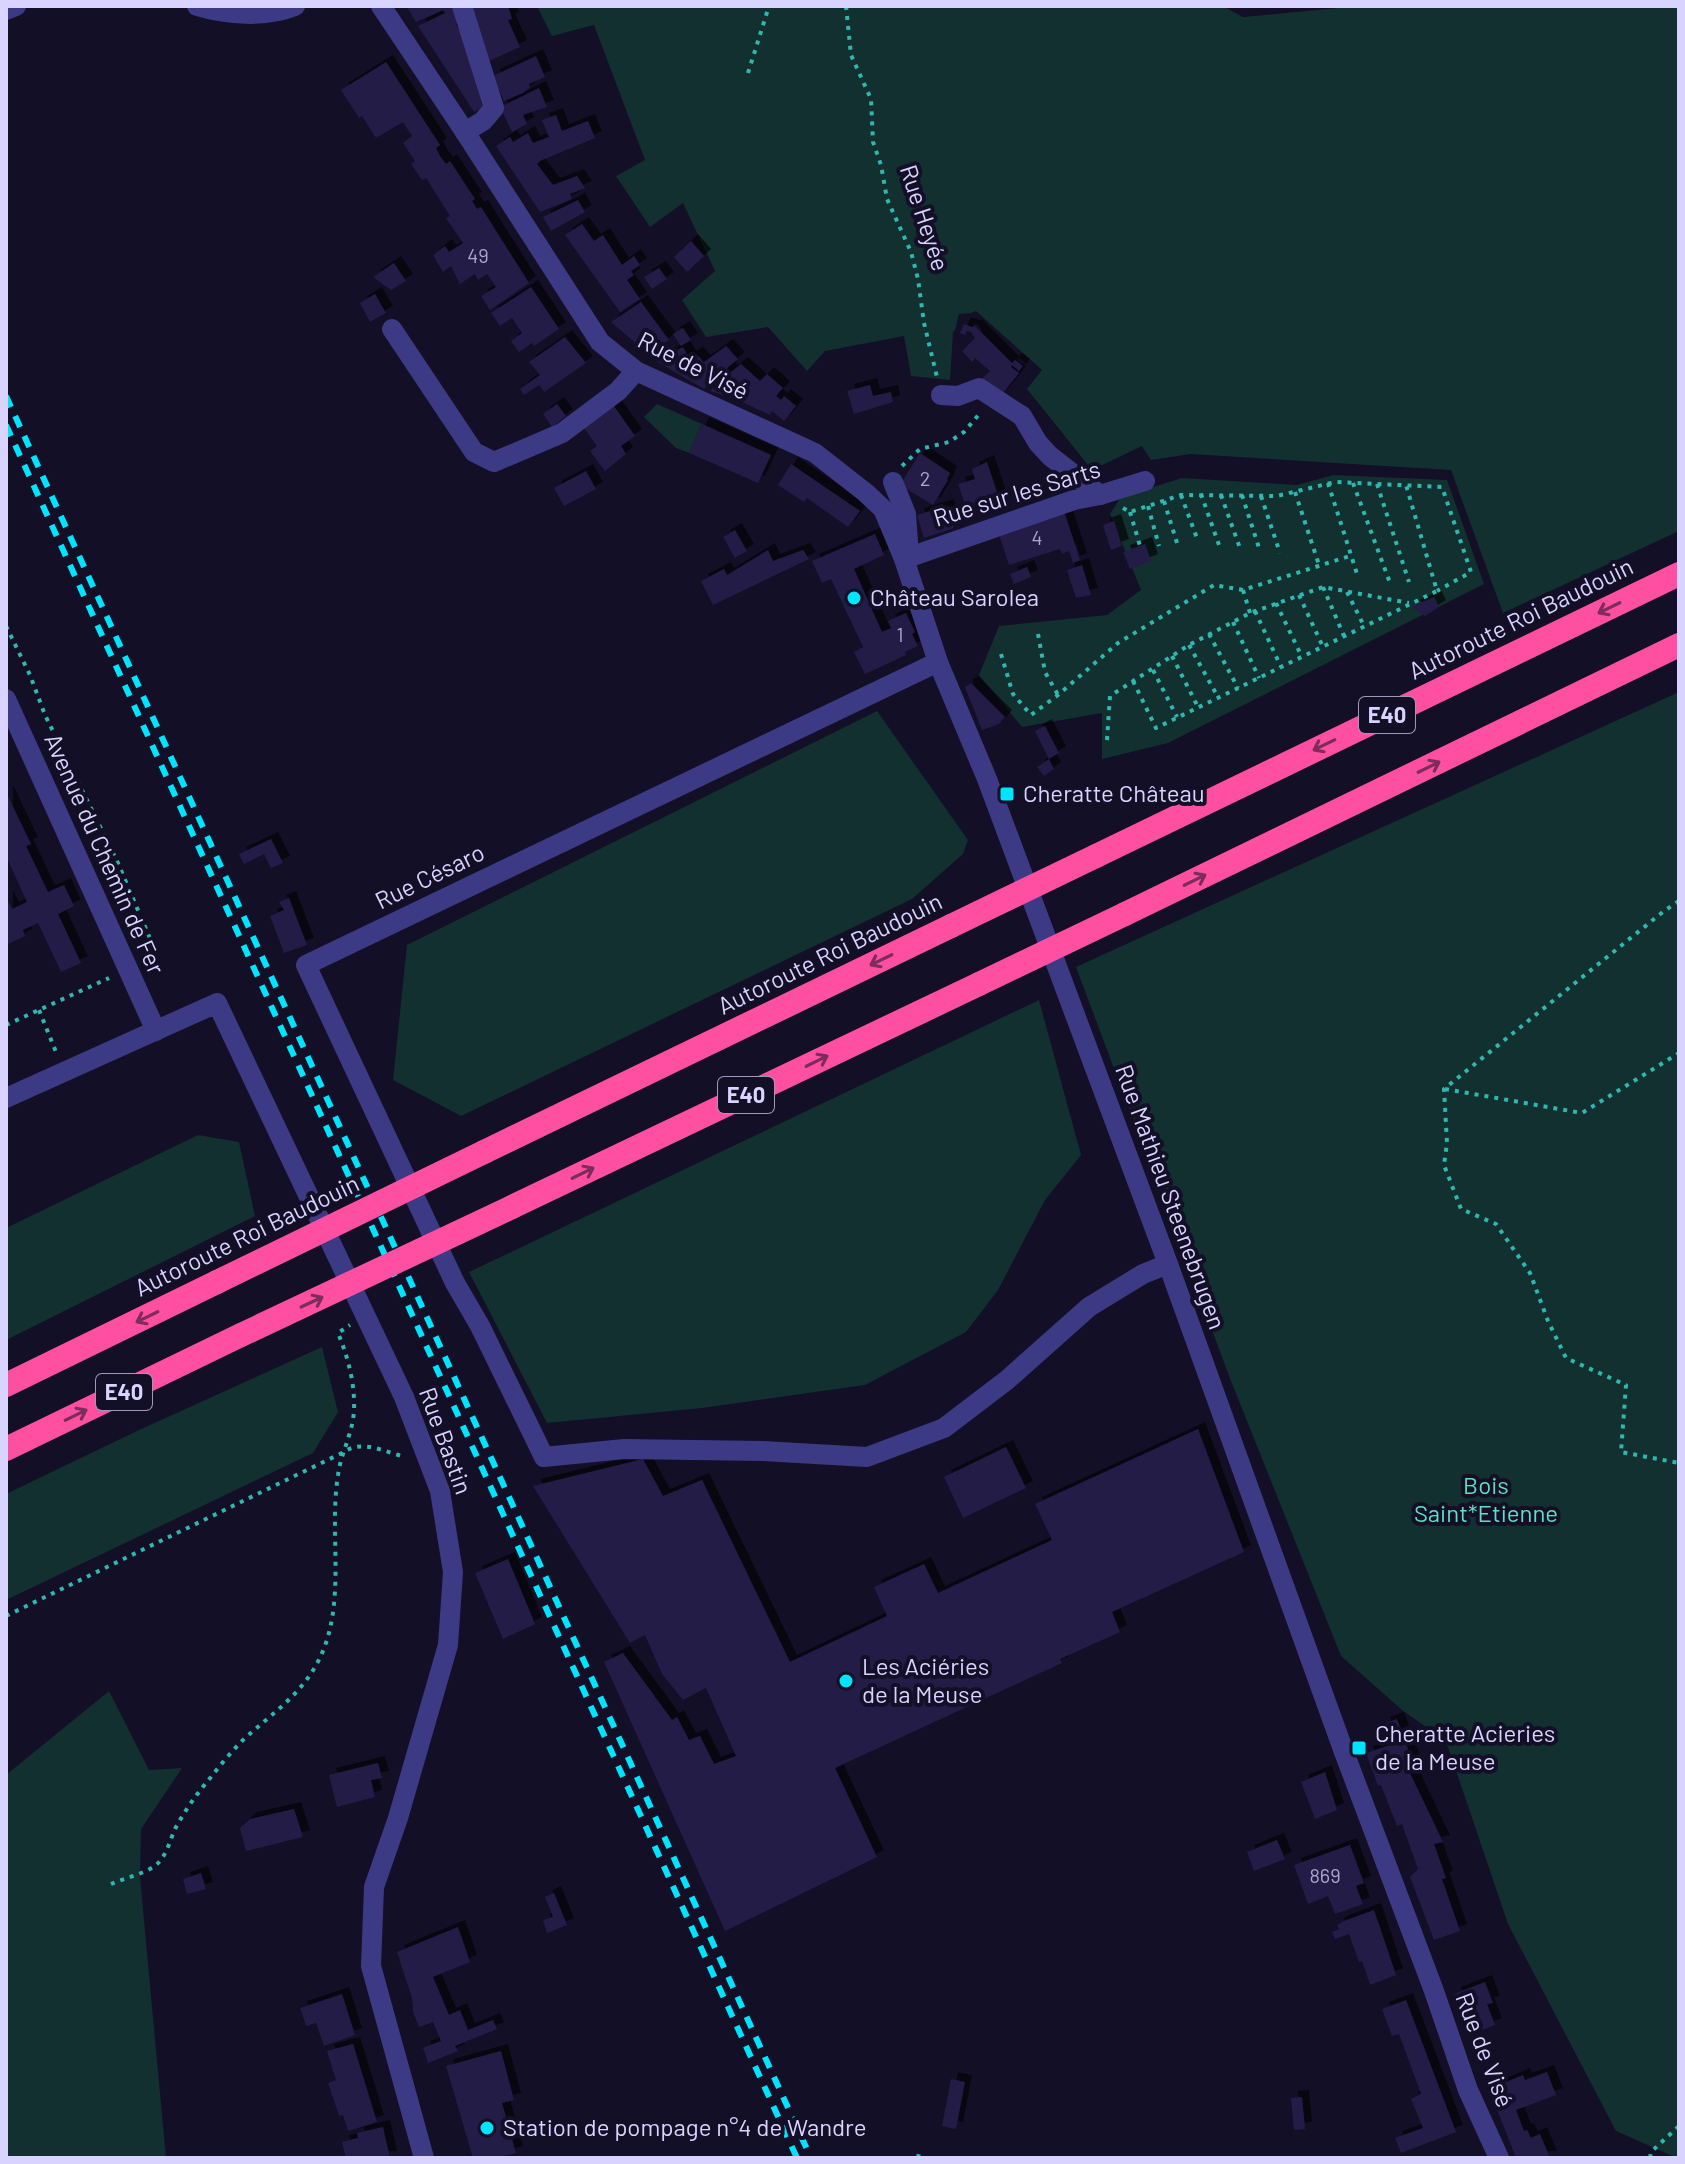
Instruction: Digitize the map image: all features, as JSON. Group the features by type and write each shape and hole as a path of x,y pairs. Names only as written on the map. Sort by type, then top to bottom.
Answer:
{"highway":[{"name":"Autoroute Roi Baudouin","path":"6,1385 1679,574"},
{"name":"E40","path":"6,1449 1125,914 1679,645"}],"street":[{"path":"6,10 16,6"},
{"path":"197,6 249,14 295,6"},
{"name":"Rue de Visé","path":"381,6 600,342 636,371 815,453 883,509 906,557 938,662"},
{"path":"462,6 494,108 483,121 465,132"},
{"path":"392,329 474,452 494,462 562,433 618,391 636,371"},
{"path":"941,395 958,396 979,388 1022,416 1050,456 1100,495"},
{"name":"Rue sur les Sarts","path":"906,557 1074,500 1145,481"},
{"path":"893,482 906,514 906,557"},
{"name":"Rue Césaro","path":"938,662 306,965 455,1283 480,1326 544,1457 624,1449 763,1451 867,1457 944,1428 1007,1380 1089,1307 1143,1274 1168,1264"},
{"name":"Rue Mathieu Steenebrugen","path":"938,662 987,779 1168,1264 1421,1960"},
{"name":"Avenue du Chemin de Fer","path":"6,699 156,1031"},
{"name":"Rue Bastin","path":"156,1031 217,1003 404,1397 440,1491 453,1572 448,1645 398,1818 374,1887 371,1966 424,2158"},
{"path":"6,1098 156,1031"},
{"name":"Rue de Visé","path":"1421,1960 1468,2090 1499,2158"}],"path":[{"path":"748,73 769,6"},
{"name":"Rue Heyée","path":"846,6 851,55 871,99 873,142 887,199 911,252 941,395"},
{"path":"893,482 902,466 920,449 949,442 964,432 991,396"},
{"path":"1130,512 1181,495 1277,496 1335,482 1442,487 1471,572 1156,728 1133,681"},
{"path":"1328,483 1358,577"},
{"path":"1353,483 1390,583"},
{"path":"1377,484 1409,582"},
{"path":"1406,485 1437,591"},
{"path":"1295,492 1319,566"},
{"path":"1201,494 1219,545"},
{"path":"1100,495 1130,512 1140,546"},
{"path":"1181,495 1198,541"},
{"path":"1221,495 1241,551"},
{"path":"1242,495 1260,551"},
{"path":"1261,496 1280,553"},
{"path":"1164,501 1177,543"},
{"path":"1148,506 1159,546"},
{"path":"1001,654 1013,694 1031,715 1118,643 1214,585 1243,590 1350,556"},
{"path":"1107,740 1110,696 1189,645 1252,612 1323,587 1411,603"},
{"path":"1323,587 1344,636"},
{"path":"1243,590 1281,667"},
{"path":"1347,592 1364,626"},
{"path":"1299,595 1323,647"},
{"path":"1276,603 1302,657"},
{"path":"1233,622 1259,678"},
{"path":"6,626 45,715 117,861 155,949 156,960 147,976 131,976 6,1025"},
{"path":"1038,634 1045,672 1058,695"},
{"path":"1209,634 1238,688"},
{"path":"1189,645 1218,697"},
{"path":"1172,656 1198,707"},
{"path":"1152,669 1177,717"},
{"path":"1444,1089 1679,901"},
{"path":"39,1010 64,1071"},
{"path":"1444,1089 1582,1113 1679,1053"},
{"path":"1444,1089 1447,1143 1444,1165 1461,1209 1496,1224 1530,1273 1566,1358 1626,1385 1621,1452 1679,1463"},
{"path":"111,1884 155,1866 163,1857 193,1799 209,1779 240,1743 290,1701 317,1664 325,1644 336,1574 334,1531 338,1472 352,1430 354,1409 353,1382 338,1333 365,1316"},
{"path":"6,1616 353,1446 365,1446 416,1460 427,1456"},
{"path":"1650,2158 1651,2152 1679,2126"}],"green space":[{"path":"537,6 1223,6 1243,17 1359,6 1679,6 1679,531 1503,613 1451,470 1190,454 1151,460 1142,446 1092,470 1027,389 1042,370 976,311 959,314 953,332 950,380 911,376 904,336 825,351 807,371 768,327 706,337 682,300 715,271 683,203 650,227 616,176 645,160 594,25 552,36"},
{"path":"657,404 702,424 689,453 676,448 644,417"},
{"path":"1333,475 1447,480 1484,584 1168,743 1102,759 1102,713 1022,727 979,675 999,626 1107,615 1141,590 1110,514 1121,497 1182,478 1297,485"},
{"name":"Bois Saint*Etienne","path":"1679,692 1677,2158 1616,2131 1508,1924 1448,1747 1341,1656 1231,1381 1076,967"},
{"path":"877,711 968,840 963,854 912,899 461,1116 393,1080 407,945"},
{"path":"1039,1000 1081,1155 1045,1200 998,1290 966,1332 865,1385 702,1408 547,1423 469,1272"},
{"path":"198,1135 239,1142 255,1216 6,1340 6,1228"},
{"path":"322,1347 338,1412 313,1453 6,1600 6,1494"},
{"path":"109,1691 149,1770 182,1768 141,1829 140,1877 166,2158 6,2158 6,1775"}],"building":[{"path":"406,6 457,6 460,21 456,24 464,39 483,108 474,112 418,26 445,13 443,10 416,22"},
{"path":"467,6 508,6 512,19 508,20 520,47 487,62"},
{"path":"536,56 545,77 529,84 530,88 523,93 504,101 493,76"},
{"path":"386,62 440,145 436,148 440,156 446,164 450,161 475,199 472,201 477,209 481,207 529,283 490,310 481,296 496,287 487,274 478,280 475,274 460,284 451,266 443,272 433,255 445,246 449,252 463,243 446,218 450,216 426,178 422,180 411,164 415,161 403,143 412,136 403,122 376,138 341,90"},
{"path":"539,88 547,107 523,115 527,124 512,132 500,107"},
{"path":"556,115 562,131 588,121 595,138 537,164 553,185 577,176 585,188 570,194 572,199 540,212 496,146 510,137 513,142 528,133 533,143 549,137 542,120"},
{"path":"578,200 585,212 551,231 543,217"},
{"path":"582,224 594,241 603,235 622,265 634,256 640,265 631,271 634,275 627,280 640,299 620,312 565,235"},
{"path":"691,241 704,256 687,272 674,257"},
{"path":"394,263 406,281 391,290 373,277"},
{"path":"659,268 667,279 652,289 644,277"},
{"path":"531,287 559,329 519,352 511,341 522,333 512,318 500,326 491,313"},
{"path":"375,294 386,313 370,322 360,303"},
{"path":"641,302 669,340 648,354 611,322"},
{"path":"964,324 975,326 1012,363 1015,360 1023,366 1019,371 1012,365 1019,373 1000,397 979,381 990,371 975,358 972,362 962,351 975,338 971,332 967,331 965,335 960,333"},
{"path":"683,328 691,340 681,346 673,334"},
{"path":"565,337 586,363 544,392 539,385 524,395 520,389 540,375 529,362"},
{"path":"726,346 738,359 727,368 731,372 741,364 760,381 767,374 783,388 776,396 781,400 784,396 796,406 784,421 772,411 770,415 710,391 717,384 713,380 704,389 656,361 683,347 689,358 696,354 704,362"},
{"path":"870,385 873,396 891,392 893,402 854,414 847,391"},
{"path":"557,404 566,416 552,427 543,414"},
{"path":"614,406 635,436 621,446 626,454 605,471 590,451 597,446 583,427"},
{"path":"702,424 771,455 758,483 689,453"},
{"path":"920,453 950,473 933,505 900,485"},
{"path":"987,462 999,498 966,508 958,484 975,479 972,469"},
{"path":"791,464 860,511 848,527 807,498 804,502 778,485"},
{"path":"586,471 596,489 564,506 554,488"},
{"path":"947,506 954,528 924,538 917,515"},
{"path":"1064,511 1080,560 1073,563 1069,551 1062,554 1060,549 1009,565 998,532"},
{"path":"1114,521 1122,546 1111,550 1103,525"},
{"path":"735,530 747,551 735,558 723,537"},
{"name":"Château Sarolea","path":"875,534 884,555 854,569 882,632 891,628 888,621 906,613 918,646 865,674 854,652 863,647 831,579 822,583 812,561"},
{"path":"1145,544 1151,561 1130,569 1123,552"},
{"path":"768,550 773,561 803,550 809,559 713,605 701,581 724,569 727,575"},
{"path":"1082,565 1091,595 1076,598 1067,570"},
{"path":"1027,567 1031,577 1014,584 1010,574"},
{"path":"1434,597 1439,607 1425,616 1412,607"},
{"path":"971,683 1005,717 999,724 982,730 965,687"},
{"path":"1045,726 1059,753 1049,759 1035,731"},
{"path":"1049,759 1054,769 1044,776 1037,767"},
{"path":"6,792 31,844 26,846 48,892 64,885 74,906 58,914 81,963 61,972 38,923 23,930 25,936 6,945 6,897 12,909 27,902 6,856"},
{"path":"271,839 283,863 271,868 264,854 244,864 239,854"},
{"path":"289,898 307,945 284,953 270,916 284,910 279,902"},
{"name":"Les Aciéries de la Meuse","path":"1198,1429 1244,1552 1112,1612 1120,1632 1060,1659 1062,1663 835,1768 877,1857 725,1931 604,1662 623,1653 672,1720 677,1717 689,1740 700,1736 714,1764 736,1756 706,1688 683,1700 662,1674 645,1635 630,1643 533,1486 643,1459 663,1496 702,1480 790,1662 887,1616 874,1587 924,1564 938,1593 1052,1540 1035,1504"},
{"path":"1006,1447 1026,1488 963,1518 944,1477"},
{"path":"508,1559 535,1624 503,1639 475,1573"},
{"path":"1397,1719 1416,1771 1410,1773 1443,1842 1434,1844 1460,1931 1434,1940 1410,1877 1418,1869 1402,1824 1397,1826 1366,1753 1390,1745 1383,1724"},
{"path":"378,1763 382,1778 371,1780 375,1797 337,1807 329,1775"},
{"path":"1325,1772 1337,1810 1315,1819 1301,1782"},
{"path":"294,1809 303,1837 246,1851 240,1828 250,1819"},
{"path":"1277,1840 1285,1859 1254,1871 1247,1852"},
{"path":"1350,1845 1364,1883 1356,1886 1363,1904 1335,1914 1328,1896 1308,1904 1294,1865"},
{"path":"201,1873 206,1889 187,1894 183,1879"},
{"path":"554,1893 567,1925 547,1933 543,1920 553,1917 545,1897"},
{"path":"1374,1910 1396,1975 1370,1985 1349,1934 1335,1939 1332,1932 1339,1929 1337,1925 1344,1921"},
{"path":"458,1927 470,1962 433,1977 449,2015 460,2010 468,2030 493,2020 497,2029 455,2046 458,2051 428,2063 423,2048 441,2041 433,2022 419,2027 397,1952"},
{"path":"1485,1982 1493,2003 1487,2004 1495,2025 1469,2035 1454,1994"},
{"path":"342,1994 355,2035 324,2046 316,2023 306,2026 300,2008"},
{"path":"1406,2000 1456,2132 1401,2153 1395,2138 1423,2128 1411,2099 1421,2094 1399,2034 1392,2036 1382,2009"},
{"path":"353,2044 377,2122 348,2131 343,2115 339,2116 328,2083 336,2080 327,2051"},
{"name":"Station de pompage n°4 de Wandre","path":"501,2051 514,2100 502,2103 516,2153 496,2158 473,2158 446,2066"},
{"path":"1547,2072 1556,2095 1516,2110 1524,2131 1527,2130 1531,2138 1540,2134 1550,2158 1516,2158 1489,2089 1523,2075 1525,2080"},
{"path":"951,2079 965,2082 956,2129 942,2126"},
{"path":"1302,2097 1305,2129 1294,2130 1291,2098"},
{"path":"383,2127 390,2158 346,2158 342,2142 358,2138 357,2133"}],"railway":[{"path":"6,396 811,2158"},
{"path":"6,425 797,2158"}],"place":[{"name":"Château Sarolea","path":"854,598"},
{"name":"Cheratte Château","path":"1007,794"},
{"name":"Les Aciéries de la Meuse","path":"846,1681"},
{"name":"Cheratte Acieries de la Meuse","path":"1359,1748"},
{"name":"Station de pompage n°4 de Wandre","path":"487,2128"}]}
